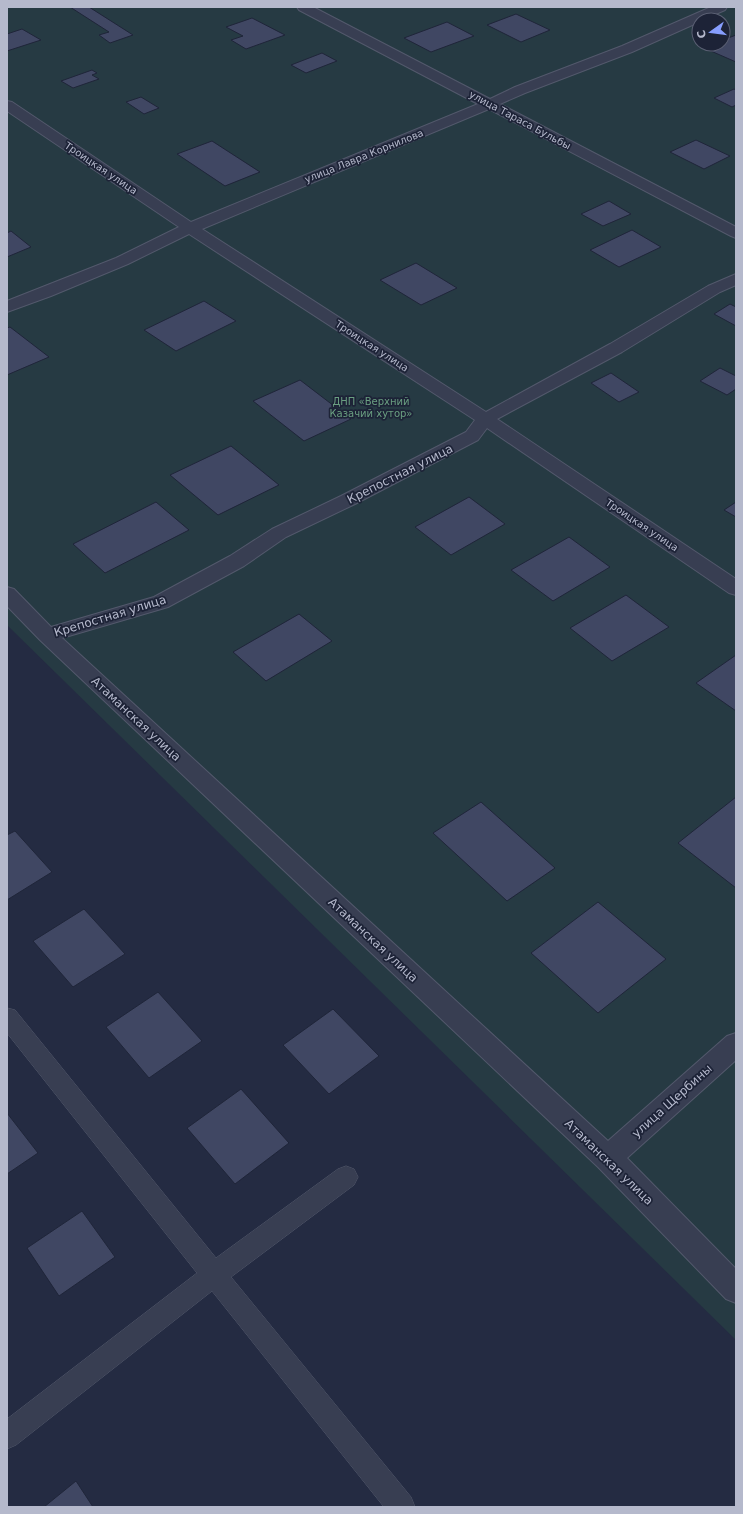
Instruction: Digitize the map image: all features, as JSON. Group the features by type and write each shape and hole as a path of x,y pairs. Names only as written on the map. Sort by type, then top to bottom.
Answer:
{"street":[{"name":"улица Тараса Бульбы","path":"303,7 736,233"},
{"name":"улица Лавра Корнилова","path":"7,307 122,261 190,228 490,104 520,90 627,49 719,9"},
{"name":"Троицкая улица","path":"7,105 190,228 485,420 736,588"},
{"name":"Крепостная улица","path":"47,635 161,602 236,561 279,533 348,500 472,436 485,420 616,348 714,289 736,279"},
{"name":"Атаманская улица","path":"7,594 47,635 608,1158 736,1288"},
{"name":"улица Щербины","path":"608,1158 736,1044"}],"lane":[{"path":"7,1018 215,1274 401,1507"},
{"path":"7,1436 215,1274 346,1177"}],"green space":[{"name":"ДНП «Верхний Казачий хутор»","path":"7,7 736,7 736,1340 7,625"}],"building":[{"path":"70,7 89,7 133,35 110,43 99,35 109,32"},
{"path":"516,14 550,30 521,42 487,25"},
{"path":"252,18 285,35 246,49 231,40 243,36 226,27"},
{"path":"447,22 474,36 431,52 404,38"},
{"path":"22,29 41,40 7,51 7,34"},
{"path":"736,35 736,62 713,52 731,52 731,37"},
{"path":"322,53 337,61 306,73 291,65"},
{"path":"92,70 97,73 92,75 99,79 73,88 61,81"},
{"path":"734,89 736,90 736,105 732,107 714,98"},
{"path":"141,97 159,108 144,114 126,102"},
{"path":"696,140 730,156 704,169 670,152"},
{"path":"212,141 260,172 225,186 177,154"},
{"path":"609,201 631,214 603,226 581,214"},
{"path":"632,230 661,247 619,267 590,250"},
{"path":"11,231 31,247 7,257 7,233"},
{"path":"416,263 457,288 421,305 380,280"},
{"path":"204,301 236,321 176,351 144,330"},
{"path":"730,304 736,307 736,326 714,314"},
{"path":"10,327 49,357 7,375 7,328"},
{"path":"720,368 736,376 736,389 727,395 700,381"},
{"path":"611,373 639,392 619,402 591,383"},
{"path":"300,380 351,419 304,441 253,401"},
{"path":"231,446 279,485 218,515 170,475"},
{"path":"469,497 505,524 451,555 415,527"},
{"path":"156,502 189,530 105,573 73,544"},
{"path":"736,502 736,517 724,510"},
{"path":"569,537 610,567 553,601 511,570"},
{"path":"626,595 669,627 612,661 570,628"},
{"path":"299,614 332,641 266,681 233,652"},
{"path":"736,655 736,711 696,683"},
{"path":"736,797 736,888 678,843"},
{"path":"481,802 555,868 507,901 433,833"},
{"path":"15,831 52,872 7,900 7,835"},
{"path":"598,902 666,959 598,1013 531,953"},
{"path":"84,909 125,954 73,987 33,941"},
{"path":"158,992 202,1041 149,1078 106,1027"},
{"path":"333,1009 379,1056 329,1094 283,1045"},
{"path":"241,1089 289,1143 235,1184 187,1128"},
{"path":"7,1113 38,1153 7,1174"},
{"path":"82,1211 115,1257 59,1296 27,1248"},
{"path":"76,1481 93,1507 44,1507"}]}
